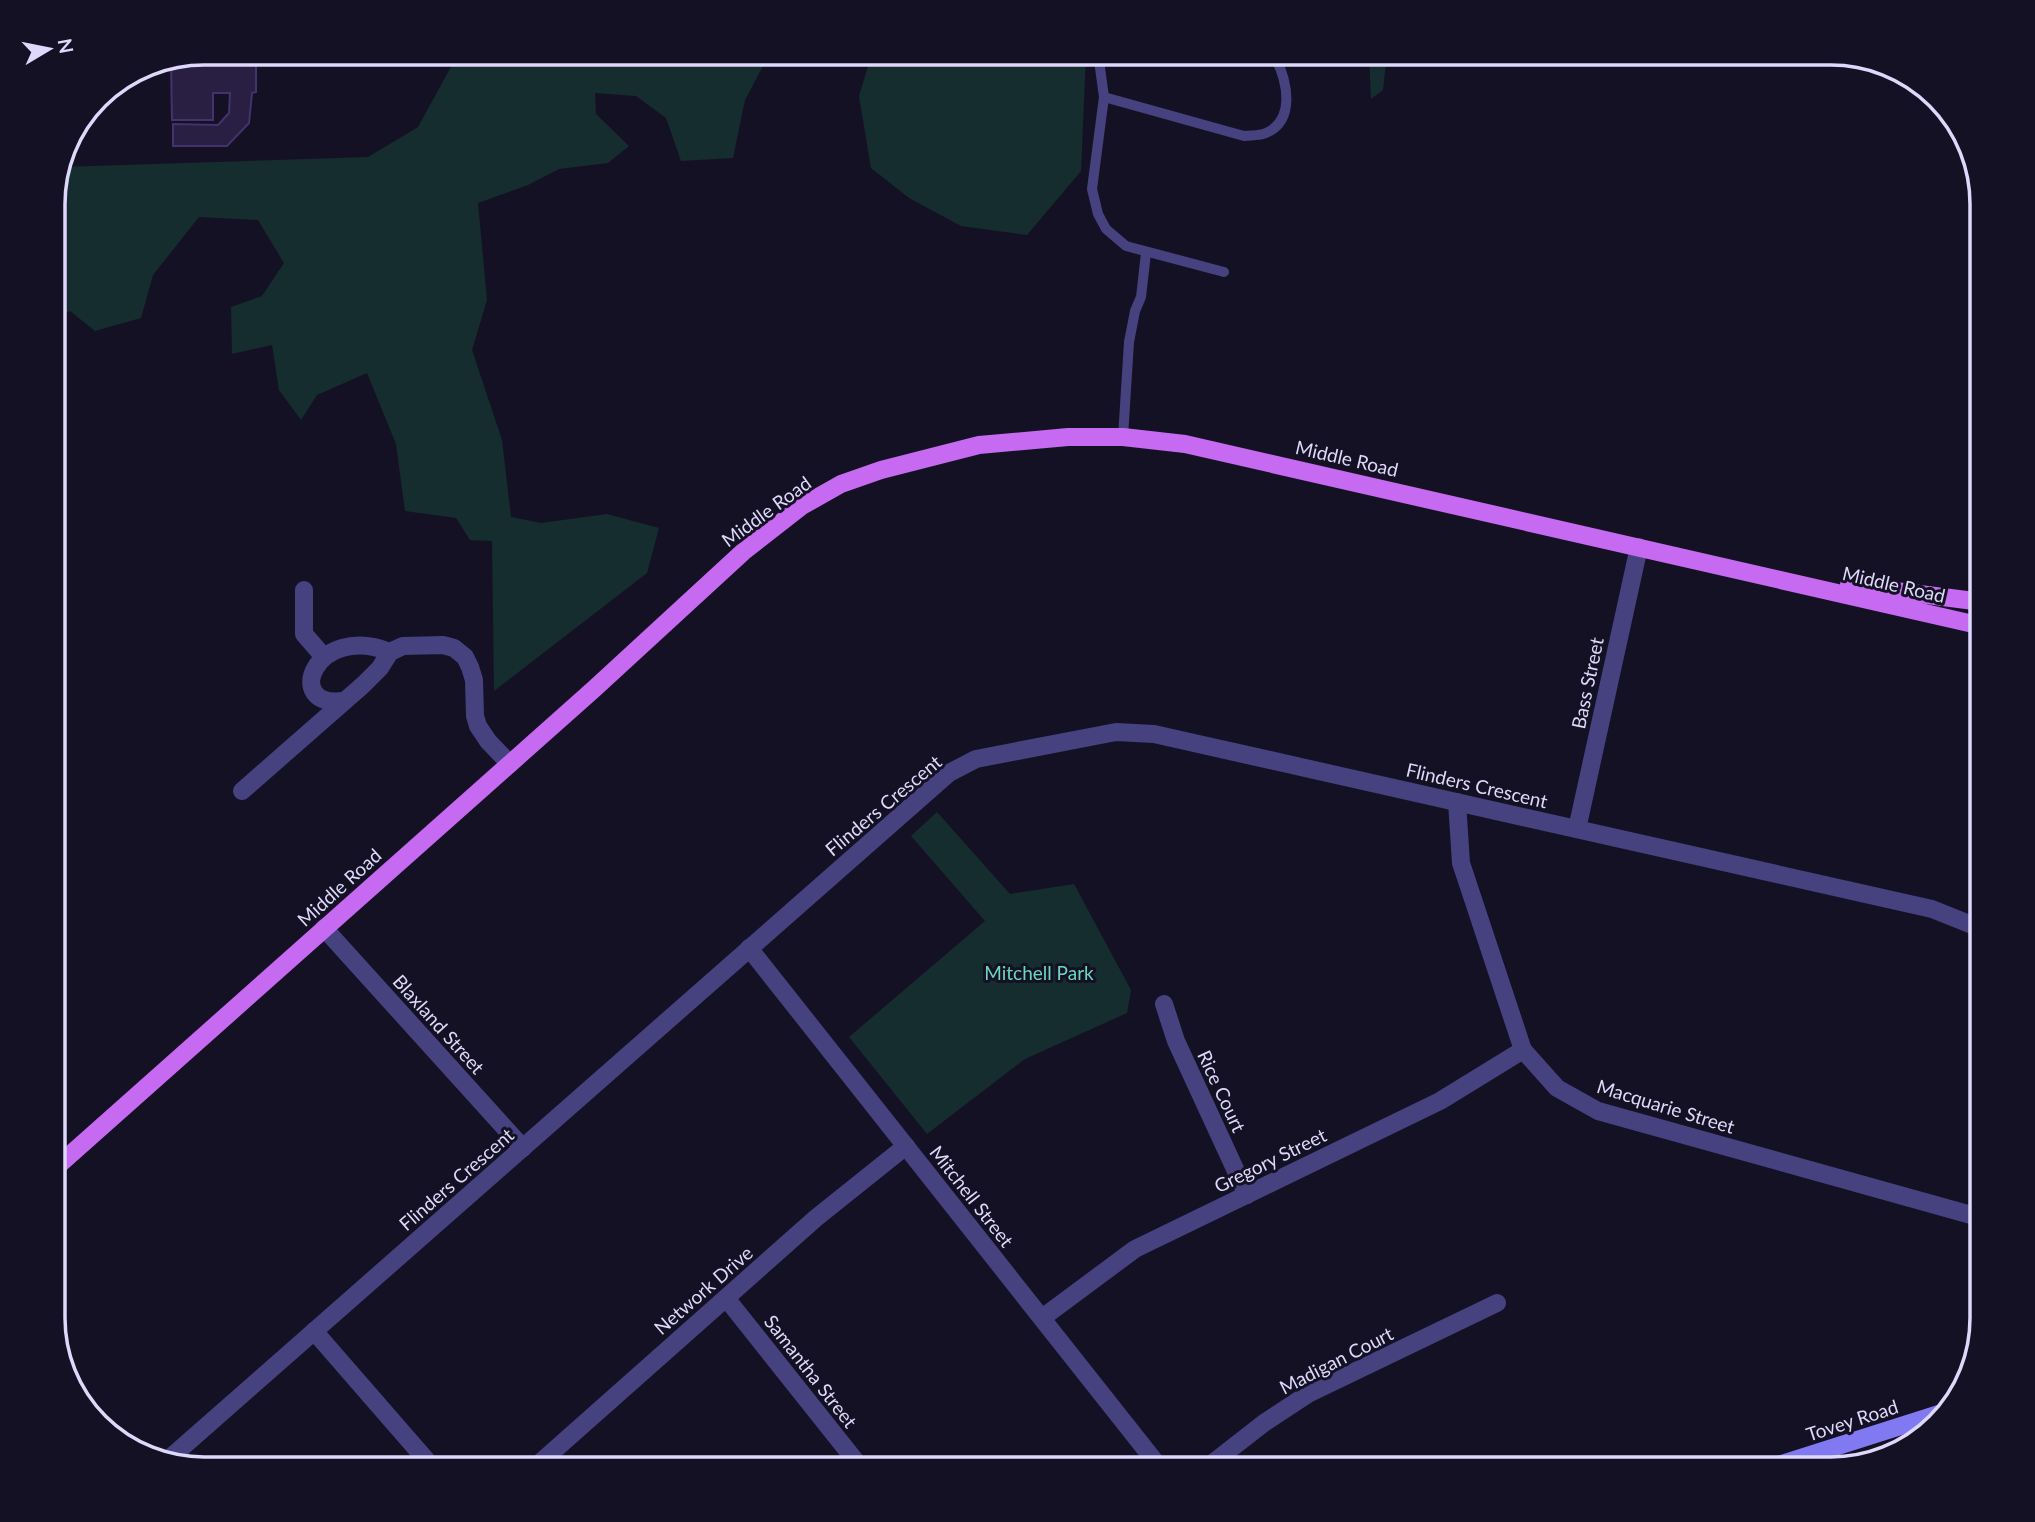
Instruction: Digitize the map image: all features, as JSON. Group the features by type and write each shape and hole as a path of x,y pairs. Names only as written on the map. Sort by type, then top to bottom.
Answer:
{"main road":[{"name":"Middle Road","path":"65,1159 510,764 743,552 803,506 841,484 881,470 979,445 1068,437 1124,437 1185,444 1970,623"},
{"name":"Middle Road","path":"1755,573 1970,600"}],"street":[{"name":"Bass Street","path":"1577,829 1639,547"},
{"path":"304,590 304,634 324,657"},
{"path":"242,791 380,668 390,652 403,646 443,645 454,648 465,657 474,680 475,716 478,726 510,764"},
{"path":"343,701 326,701 319,698 313,688 310,680 312,670 324,657 340,649 355,646 390,652"},
{"name":"Flinders Crescent","path":"174,1454 949,773 976,759 1116,732 1154,734 1932,909 1970,924"},
{"name":"Macquarie Street","path":"1457,802 1461,863 1523,1050 1557,1088 1598,1111 1970,1214"},
{"name":"Blaxland Street","path":"324,928 523,1148"},
{"name":"Mitchell Street","path":"749,948 1152,1457"},
{"name":"Rice Court","path":"1164,1004 1176,1041 1247,1195"},
{"name":"Gregory Street","path":"1042,1318 1135,1249 1440,1101 1523,1050"},
{"name":"Network Drive","path":"547,1457 816,1219 905,1146"},
{"name":"Samantha Street","path":"726,1298 852,1457"},
{"name":"Madigan Court","path":"1220,1457 1264,1423 1308,1394 1497,1303"},
{"path":"314,1331 424,1457"},
{"name":"Tovey Road","path":"1804,1457 1927,1418"}],"lane":[{"path":"1100,65 1104,97 1093,189 1095,203 1107,229 1115,239 1126,246 1224,272"},
{"path":"1104,97 1244,136 1265,134 1276,126 1284,114 1287,98 1279,65"},
{"path":"1124,437 1129,342 1135,311 1141,298 1146,253"}],"green space":[{"path":"452,65 790,65 763,66 745,100 733,158 681,161 666,118 636,96 595,93 596,114 629,146 608,163 559,169 528,185 478,203 487,300 472,350 502,440 511,517 541,523 607,514 659,528 647,573 494,691 492,541 470,540 456,518 405,511 396,444 367,373 317,395 301,420 279,390 272,345 232,354 231,307 262,296 284,263 258,220 199,217 153,275 141,318 95,331 70,311 65,313 65,195 69,167 368,157 418,127"},
{"path":"868,65 1085,65 1081,171 1027,235 961,226 909,198 871,168 859,96"},
{"path":"1370,65 1386,65 1383,90 1371,99"},
{"name":"Mitchell Park","path":"937,812 1010,894 1074,884 1131,990 1127,1013 1025,1059 927,1134 849,1037 985,921 911,836"}],"building":[{"path":"204,65 256,65 256,92 252,93 249,123 227,146 173,146 173,124 218,125 229,113 230,93 213,93 213,120 172,120 171,69"}]}
